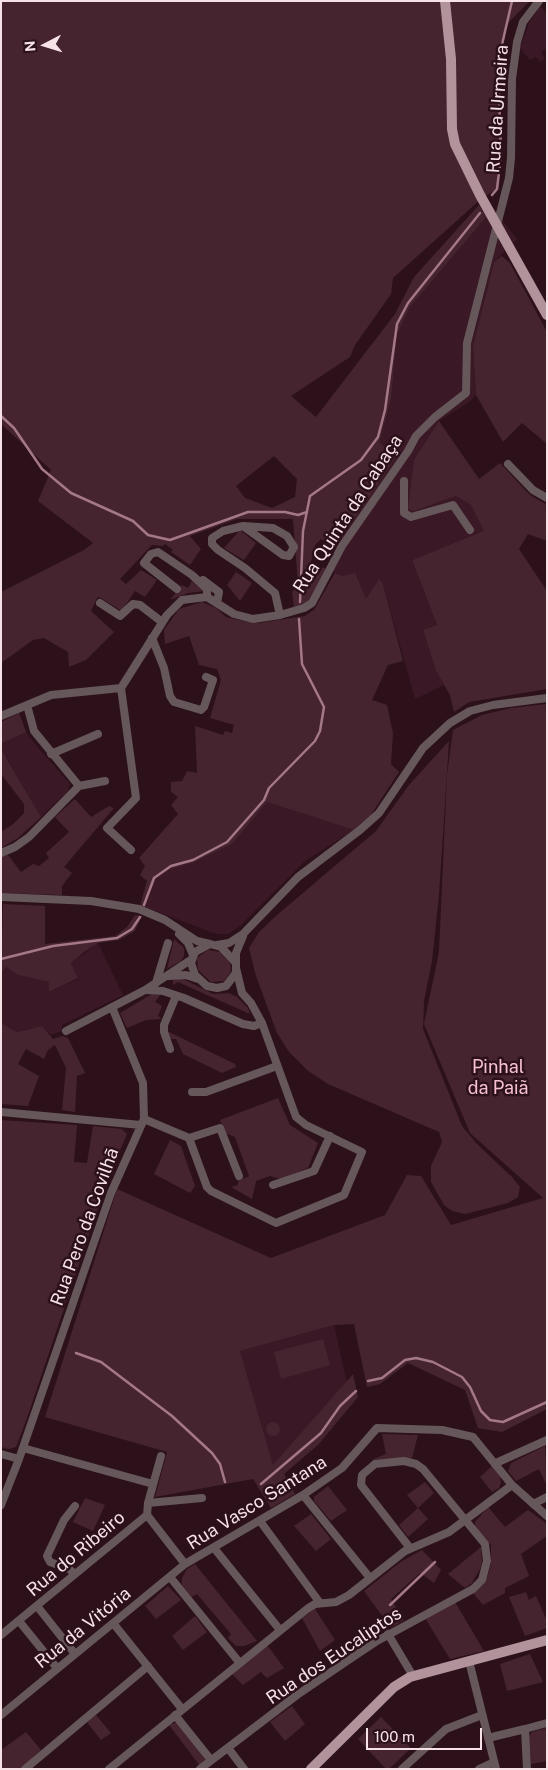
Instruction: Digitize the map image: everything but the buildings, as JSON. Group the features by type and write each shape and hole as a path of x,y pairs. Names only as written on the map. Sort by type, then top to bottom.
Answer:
{"main road":[{"path":"445,1 448,25 452,129 455,144 496,224 547,315"},
{"path":"311,1769 394,1687 413,1676 547,1640"}],"street":[{"name":"Rua da Urmeira","path":"496,224 509,178 512,79 517,42 523,22 539,1"},
{"name":"Rua Quinta da Cabaça","path":"207,597 234,614 253,619 280,615 304,608 312,603 342,546 408,451 416,436 434,417 466,393 467,344 496,224"},
{"path":"508,464 533,490 547,498"},
{"path":"404,481 404,512 411,517 453,505 470,530"},
{"path":"243,526 283,555 289,556 294,547 287,536 272,528 243,526 223,532 212,538 212,544 218,550 245,568 275,592 280,615"},
{"path":"131,850 107,828 136,798 121,688 162,622 175,605 182,600 207,597 207,588 188,573 158,552 151,554 144,563 177,589"},
{"path":"188,573 207,582 219,592 217,603"},
{"path":"100,603 120,616 133,604 140,606 162,622"},
{"path":"152,638 164,668 170,696 174,702 201,710 204,707 213,680 206,678"},
{"path":"1,716 64,692 121,688"},
{"path":"66,1031 167,977 192,957 202,946 229,943 243,934 298,877 360,830 379,813 423,748 450,723 470,711 493,705 547,698"},
{"path":"27,705 34,731 79,786"},
{"path":"51,754 98,734"},
{"path":"1,853 15,847 29,837 79,786 105,781"},
{"path":"1,898 113,904 139,909 197,941 213,944 232,956 242,993 251,1003 262,1023 296,1117 306,1125 362,1152 344,1196 276,1223 207,1187 189,1138"},
{"path":"170,925 188,943 192,957 193,972 198,979 207,986 242,993"},
{"path":"220,988 233,980 237,949 243,934"},
{"path":"156,983 168,943"},
{"path":"167,977 182,975 198,979"},
{"path":"145,990 156,990 176,996 243,1024 254,1026 262,1023"},
{"path":"170,1050 164,1032 164,1025 176,996"},
{"path":"112,1007 143,1083 143,1122"},
{"path":"192,1092 206,1092 277,1066"},
{"path":"1,1112 143,1122 189,1138 220,1128 240,1176"},
{"name":"Rua Pero da Covilhã","path":"1,1505 23,1448 111,1192 143,1122"},
{"path":"273,1185 314,1171 330,1136"},
{"name":"Rua Vasco Santana","path":"185,1564 303,1495 342,1468 373,1432 382,1427 450,1431 469,1435 476,1439 512,1485 547,1516"},
{"path":"496,1463 547,1440"},
{"path":"23,1448 152,1484"},
{"path":"1,1454 19,1459"},
{"path":"161,1456 152,1484 147,1515 185,1564"},
{"name":"Rua dos Eucaliptos","path":"200,1769 298,1695 388,1634 473,1589 480,1583 487,1566 486,1548 465,1520 418,1465 398,1461 371,1466 362,1474 361,1485 410,1548"},
{"path":"109,1769 239,1662 307,1609 320,1603 339,1601 410,1548 443,1535 512,1485"},
{"path":"303,1495 370,1578"},
{"path":"533,1504 547,1497"},
{"path":"148,1503 202,1498"},
{"path":"75,1506 64,1520 48,1556 50,1562 69,1569 75,1574"},
{"name":"Rua do Ribeiro","path":"1,1635 147,1515"},
{"path":"260,1521 320,1603"},
{"path":"214,1548 280,1630"},
{"name":"Rua da Vitória","path":"1,1715 185,1564"},
{"path":"170,1577 239,1662"},
{"path":"37,1606 75,1654"},
{"path":"19,1621 57,1668"},
{"path":"113,1623 182,1709"},
{"path":"388,1634 413,1676"},
{"path":"469,1661 495,1766 480,1769"},
{"path":"28,1768 148,1666"},
{"path":"175,1715 211,1760"},
{"path":"402,1769 446,1729 482,1715"},
{"path":"488,1738 547,1723"},
{"path":"525,1729 527,1769"},
{"path":"228,1748 244,1769"}],"shaded area":[{"path":"540,6 547,14 547,48 541,52 545,58 540,62 536,57 530,60 520,48 529,23"},
{"path":"493,208 517,239 494,262 473,346 476,395 468,403 439,421 414,511 456,496 471,505 485,532 412,560 437,625 423,630 436,671 444,685 415,699 383,584 366,600 343,576 326,569 336,547 350,525 379,443 391,400 397,335 410,307"},
{"path":"19,713 26,732 70,784 68,791 41,817 1,749 1,722"},
{"path":"267,802 354,830 305,861 240,926 228,934 216,934 145,907 156,878 168,870 232,844"},
{"path":"98,943 123,995 62,1025 62,1031 51,1035 42,1026 17,1032 1,1023 1,972 6,967 18,975 49,982 49,992 78,979 71,963"},
{"path":"334,1325 347,1383 273,1466 240,1351"}],"green space":[{"path":"1,1 530,1 506,25 498,62 501,156 497,189 482,198 393,278 391,294 355,345 350,357 291,396 316,417 395,314 414,277 479,205 486,217 410,307 397,335 391,400 379,443 397,455 336,547 321,539 315,545 311,562 326,569 310,599 303,605 294,607 292,592 298,585 293,519 237,519 190,536 201,549 190,565 171,552 173,550 165,544 163,546 152,545 120,579 126,584 141,570 157,580 145,597 135,591 122,610 99,597 97,598 91,611 114,632 86,660 69,667 68,652 44,638 33,640 1,663 1,592 84,550 93,543 38,501 51,470 1,424","holes":["274,456 297,479 295,497 272,508 245,498 236,486"]},
{"path":"502,256 510,263 547,332 547,444 522,423 503,442 476,395 473,346 494,262"},
{"path":"439,421 479,479 500,463 530,495 547,505 547,541 528,534 519,549 547,591 547,689 469,702 454,712 450,695 436,671 423,630 437,625 412,560 484,531 471,505 456,496 414,511 408,509 414,460"},
{"path":"240,530 256,543 244,560 224,548"},
{"path":"236,572 252,583 240,601 227,585"},
{"path":"335,573 343,576 355,573 366,599 379,579 383,584 403,661 388,665 372,700 387,705 393,733 391,764 399,772 370,816 354,830 267,802 232,844 194,862 168,870 156,878 145,907 140,906 147,881 140,875 145,866 139,858 178,814 171,805 178,797 171,792 171,782 182,781 187,771 197,773 195,726 223,735 225,731 232,733 234,725 210,718 221,680 217,669 199,665 189,636 165,644 164,630 179,609 202,602 216,608 226,617 259,623 305,616 314,610"},
{"path":"192,581 204,591 188,593 170,600 182,585 188,588"},
{"name":"Pinhal da Paiã","path":"547,704 547,1409 502,1432 478,1428 465,1390 408,1363 380,1384 367,1387 354,1324 334,1325 240,1351 273,1465 353,1374 358,1397 318,1445 284,1474 295,1494 271,1508 253,1479 155,1497 167,1452 45,1417 117,1189 271,1258 385,1215 407,1175 421,1176 451,1225 543,1198 470,1133 424,1024 439,952 447,775 453,730 482,715 511,708"},
{"path":"19,713 26,732 2,743 1,722"},
{"path":"449,741 439,895 432,961 424,1001 423,1029 462,1126 477,1144 520,1187 518,1197 508,1203 465,1214 452,1211 444,1205 431,1182 431,1166 442,1142 439,1132 328,1084 308,1071 289,1052 277,1033 256,976 249,948 259,932 277,915 376,831 409,785"},
{"path":"1,749 41,817 18,838 1,848 1,832 12,825 24,813 24,804 1,774"},
{"path":"75,799 91,817 109,806 114,808 64,867 72,873 62,886 62,895 1,893 1,856 8,855 21,872 33,864 39,866 49,858 46,853 69,832 55,817"},
{"path":"3,904 45,906 45,944 115,936 127,927 135,915 142,916 135,931 119,940 98,943 84,952 71,963 78,978 49,992 49,982 18,975 6,967 1,972"},
{"path":"174,939 184,948 184,956 181,961 167,969"},
{"path":"208,950 220,952 230,963 231,972 224,981 211,982 198,970 197,958"},
{"path":"181,978 213,994 229,993 237,997 248,1008 250,1014 178,982 173,985 173,980"},
{"path":"152,994 160,995 155,1002 162,1006 158,1016 162,1019 146,1020 127,1028 120,1013"},
{"path":"1,1023 17,1032 42,1026 53,1039 62,1036 68,1038 85,1073 77,1076 75,1112 62,1110 66,1068 55,1045 48,1050 44,1059 26,1049 18,1064 39,1076 28,1106 1,1104"},
{"path":"167,1031 235,1064 236,1067 222,1073 183,1054 176,1039 169,1039"},
{"path":"278,1098 290,1125 318,1143 308,1168 281,1179 270,1176 256,1181 252,1199 231,1187 238,1185 238,1181 249,1176 235,1137 225,1133 220,1120"},
{"path":"1,1120 77,1125 74,1162 87,1163 93,1126 122,1129 127,1134 107,1181 27,1418 16,1447 9,1449 1,1447"},
{"path":"170,1140 181,1146 195,1186 190,1193 154,1174"},
{"path":"323,1339 330,1365 281,1379 274,1352"},
{"path":"273,1422 278,1424 280,1429 278,1434 273,1436 268,1434 266,1429 268,1424"},
{"path":"382,1434 418,1435 412,1458 371,1460 386,1454"},
{"path":"545,1446 547,1486 539,1469 516,1481 508,1471 511,1463"},
{"path":"492,1466 500,1477 501,1482 499,1488 492,1492 480,1477"},
{"path":"425,1482 434,1493 418,1508 407,1495"},
{"path":"328,1486 347,1510 331,1521 314,1501 314,1497"},
{"path":"85,1498 105,1505 93,1531 73,1522"},
{"path":"488,1507 505,1527 528,1510 547,1524 547,1536 521,1554 529,1576 505,1588 505,1593 483,1605 473,1593 484,1584 488,1574 491,1564 491,1545 475,1527 475,1522"},
{"path":"418,1508 428,1519 408,1537 399,1525"},
{"path":"311,1514 331,1539 316,1551 294,1526"},
{"path":"481,1547 482,1563 480,1569 472,1583 465,1588 448,1574"},
{"path":"422,1550 441,1570 434,1583 420,1573 391,1599 404,1620 391,1628 364,1591 402,1561"},
{"path":"195,1564 257,1641 244,1646 236,1646 228,1638 231,1634 197,1594 191,1597 182,1585 182,1578 187,1569"},
{"path":"168,1586 181,1600 156,1619 145,1606"},
{"path":"526,1592 529,1600 536,1596 547,1621 547,1628 525,1636 509,1597"},
{"path":"455,1602 484,1651 450,1659 425,1618"},
{"path":"315,1609 335,1640 320,1651 302,1618"},
{"path":"195,1616 207,1632 183,1650 172,1636"},
{"path":"267,1645 284,1668 267,1678 261,1672 243,1685 232,1674"},
{"path":"530,1654 543,1682 507,1691 500,1664"},
{"path":"292,1706 305,1724 285,1741 270,1722"},
{"path":"96,1715 111,1733 101,1740 87,1722"},
{"path":"381,1717 411,1748 389,1769 386,1769 358,1739"},
{"path":"177,1722 205,1759 200,1766 169,1725"},
{"path":"547,1728 547,1761 531,1764 529,1736 532,1732"},
{"path":"26,1732 41,1750 20,1769 1,1769 1,1750"}],"waterway":[{"path":"492,195 497,189 501,156 498,62 512,1"},
{"path":"300,602 303,531 310,496 361,460 378,437 385,410 397,324 408,303 480,213"},
{"path":"1,416 14,428 42,469 71,493 133,521 148,535 170,540 248,512 285,512 298,515 307,512"},
{"path":"144,905 154,878 171,866 193,860 227,842 264,800 269,788 315,741 320,731 324,707 302,664 299,619"},
{"path":"1,959 53,946 117,938 132,929 140,917"},
{"path":"76,1353 101,1362 172,1416 212,1453 220,1464 225,1482"},
{"path":"368,1381 382,1378 405,1360 416,1358 433,1362 462,1377 470,1387 481,1411 490,1420 503,1422 547,1402"},
{"path":"261,1484 321,1433 340,1406 356,1391"},
{"path":"390,1605 435,1562"}]}
